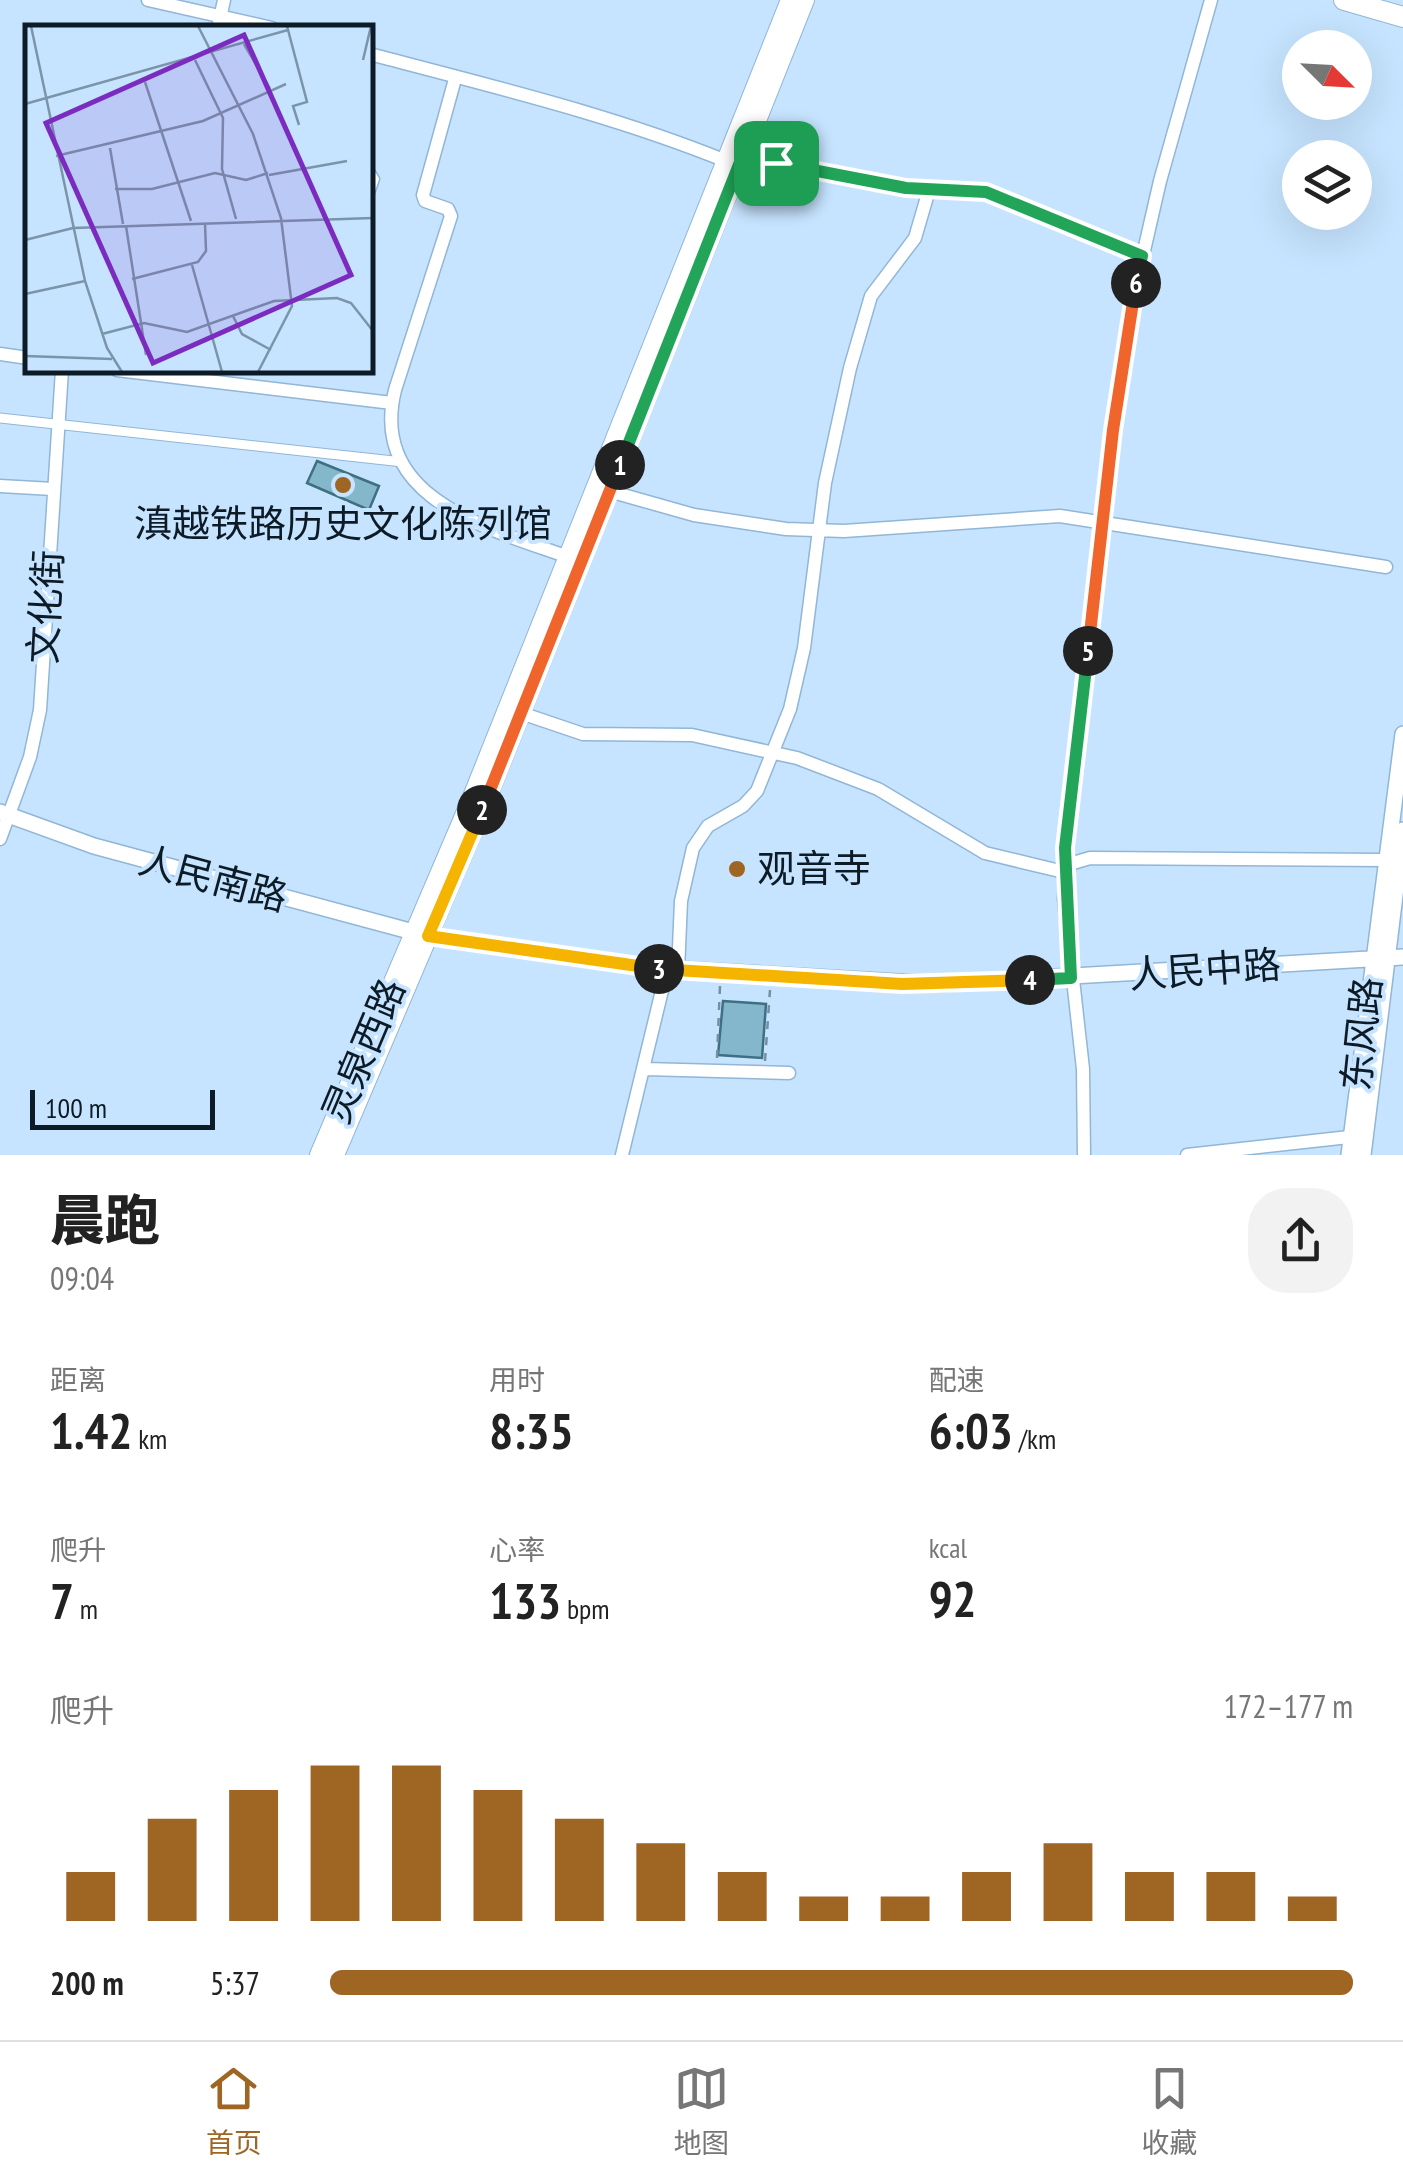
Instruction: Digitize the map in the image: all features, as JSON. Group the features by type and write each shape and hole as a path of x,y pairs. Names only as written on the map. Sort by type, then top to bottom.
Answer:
{"main road":[{"name":"灵泉西路","path":"334,1155 790,0"},
{"name":"灵泉西路","path":"320,1155 521,713 805,0"},
{"path":"1344,0 1403,18"}],"street":[{"path":"148,0 261,25"},
{"path":"1084,1155 1082,1069 1064,872 1124,356 1142,256 1211,0"},
{"path":"372,55 602,114 726,162"},
{"path":"455,79 423,195 425,201 448,209 450,216 392,402 392,423 402,462 431,499 568,557"},
{"path":"744,152 802,171 1000,196 1142,256"},
{"path":"622,1155 672,970 693,848 708,826 750,800 775,752 797,683 836,429 866,308 915,238 929,190"},
{"path":"0,354 25,358"},
{"name":"文化街","path":"0,838 4,814 30,757 40,710 62,372"},
{"path":"134,372 392,402"},
{"path":"0,418 402,462"},
{"path":"0,486 53,489"},
{"path":"609,492 694,515 818,531 1007,516 1103,520 1386,567"},
{"path":"521,713 583,734 692,735 775,752 878,789 985,852 1064,872"},
{"name":"东风路","path":"1349,1155 1358,1136 1385,860 1403,734"},
{"name":"人民南路","path":"4,814 111,851 422,935"},
{"name":"东风路","path":"1378,959 1403,830"},
{"path":"1064,872 1073,863 1090,858 1385,860"},
{"name":"人民中路","path":"422,935 672,970 902,984 1071,978 1403,957"},
{"path":"644,1069 789,1073"},
{"path":"1186,1155 1358,1136"},
{"name":"东风路","path":"1358,1136 1363,1155"}],"path":[{"path":"716,1071 721,974"},
{"path":"765,1072 771,978"}],"building":[{"name":"滇越铁路历史文化陈列馆","path":"317,461 379,486 369,510 307,483"},
{"path":"723,1001 766,1004 762,1058 718,1055"}],"place":[{"name":"滇越铁路历史文化陈列馆","path":"343,485"},
{"name":"观音寺","path":"737,869"}],"route":[{"path":"744,152 776,163 906,188 986,192 1142,256 1113,430 1068,812 1064,899 1071,978 902,984 777,978 579,961 428,936 488,796 744,152"}]}
